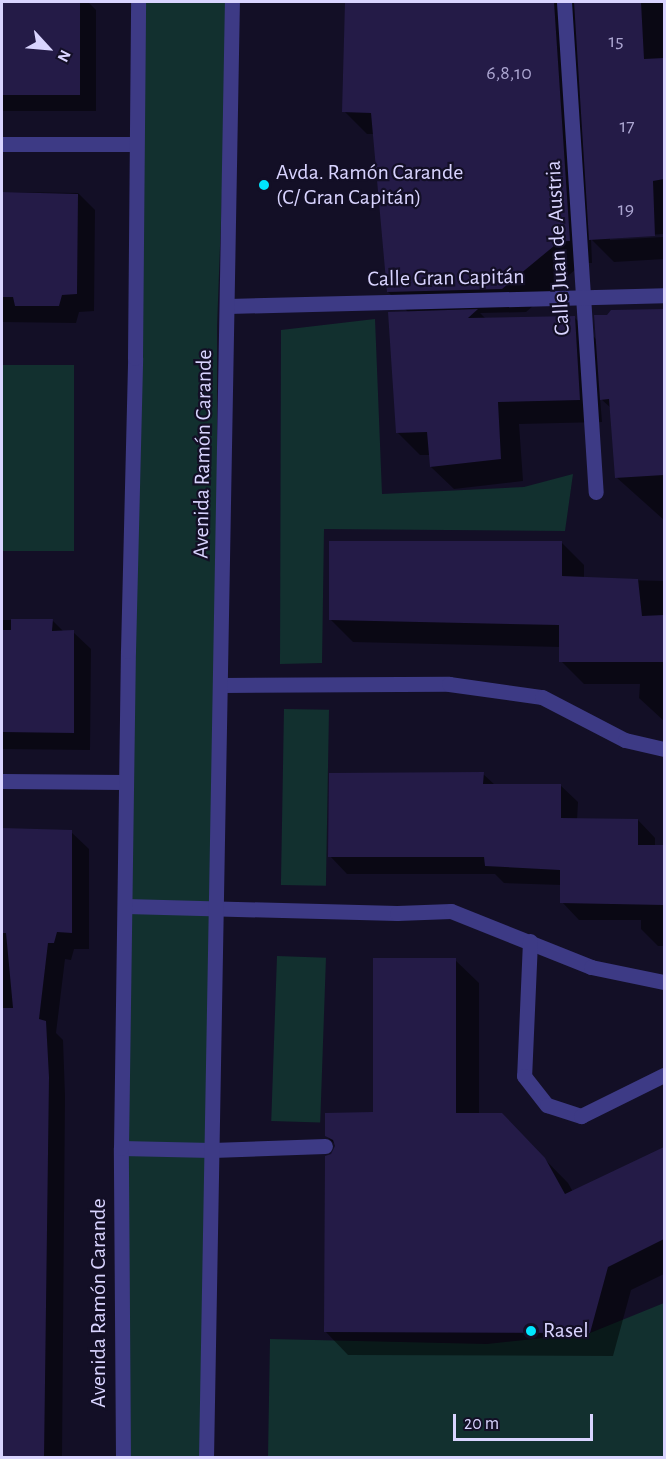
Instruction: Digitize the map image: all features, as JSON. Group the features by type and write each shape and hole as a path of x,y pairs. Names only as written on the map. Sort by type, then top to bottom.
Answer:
{"street":[{"name":"Avenida Ramón Carande","path":"123,1458 121,1148 126,906 125,782 135,358 138,2"},
{"name":"Avenida Ramón Carande","path":"206,1458 232,2"},
{"name":"Calle Juan de Austria","path":"564,2 596,492"},
{"path":"2,144 136,144"},
{"name":"Calle Gran Capitán","path":"228,306 664,295"},
{"path":"221,685 449,684 496,690 542,697 625,740 664,749"},
{"path":"2,781 125,782"},
{"path":"126,906 396,913 451,911 591,967 664,982"},
{"path":"530,941 524,1076 547,1105 581,1116 664,1075"},
{"path":"121,1148 212,1150 325,1146"}],"green space":[{"path":"138,2 229,2 217,328 217,907 206,1457 123,1457"},
{"path":"375,319 382,494 524,487 573,474 565,531 324,529 322,663 280,664 281,330"},
{"path":"2,365 74,365 74,551 2,551"},
{"path":"284,709 329,710 326,886 281,885"},
{"path":"277,956 326,958 320,1123 271,1121"},
{"path":"664,1303 664,1457 268,1457 270,1339 487,1344 590,1333"}],"building":[{"path":"2,2 80,2 80,95 2,95"},
{"path":"345,2 554,2 570,241 560,241 502,289 387,292 371,113 342,112"},
{"path":"574,2 641,2 644,59 664,58 664,179 653,181 655,236 589,240"},
{"path":"2,192 78,194 77,294 62,295 59,306 15,306 13,297 2,297"},
{"path":"478,309 468,318 575,316 580,400 498,402 501,459 430,467 427,432 396,433 388,312"},
{"path":"664,309 664,475 615,478 609,399 600,400 594,315 607,315 611,310"},
{"path":"329,541 562,541 562,576 638,579 642,616 664,615 664,662 559,662 559,625 329,620"},
{"path":"11,619 53,619 52,631 74,630 74,733 2,732 2,630 11,630"},
{"path":"484,772 483,784 561,784 561,818 638,819 638,845 664,845 664,905 560,903 560,870 485,866 484,857 328,857 329,773"},
{"path":"2,828 72,830 72,933 57,932 54,943 48,943 39,1019 46,1021 49,1077 44,1458 2,1458 2,1008 13,1008 6,933 2,933"},
{"path":"373,958 456,958 456,1113 502,1113 545,1158 565,1194 664,1147 664,1239 608,1267 590,1333 324,1332 325,1156 331,1154 335,1146 333,1140 325,1136 325,1113 373,1112"}],"place":[{"name":"Avda. Ramón Carande (C/ Gran Capitán)","path":"264,185"},
{"name":"Rasel","path":"531,1331"}]}
